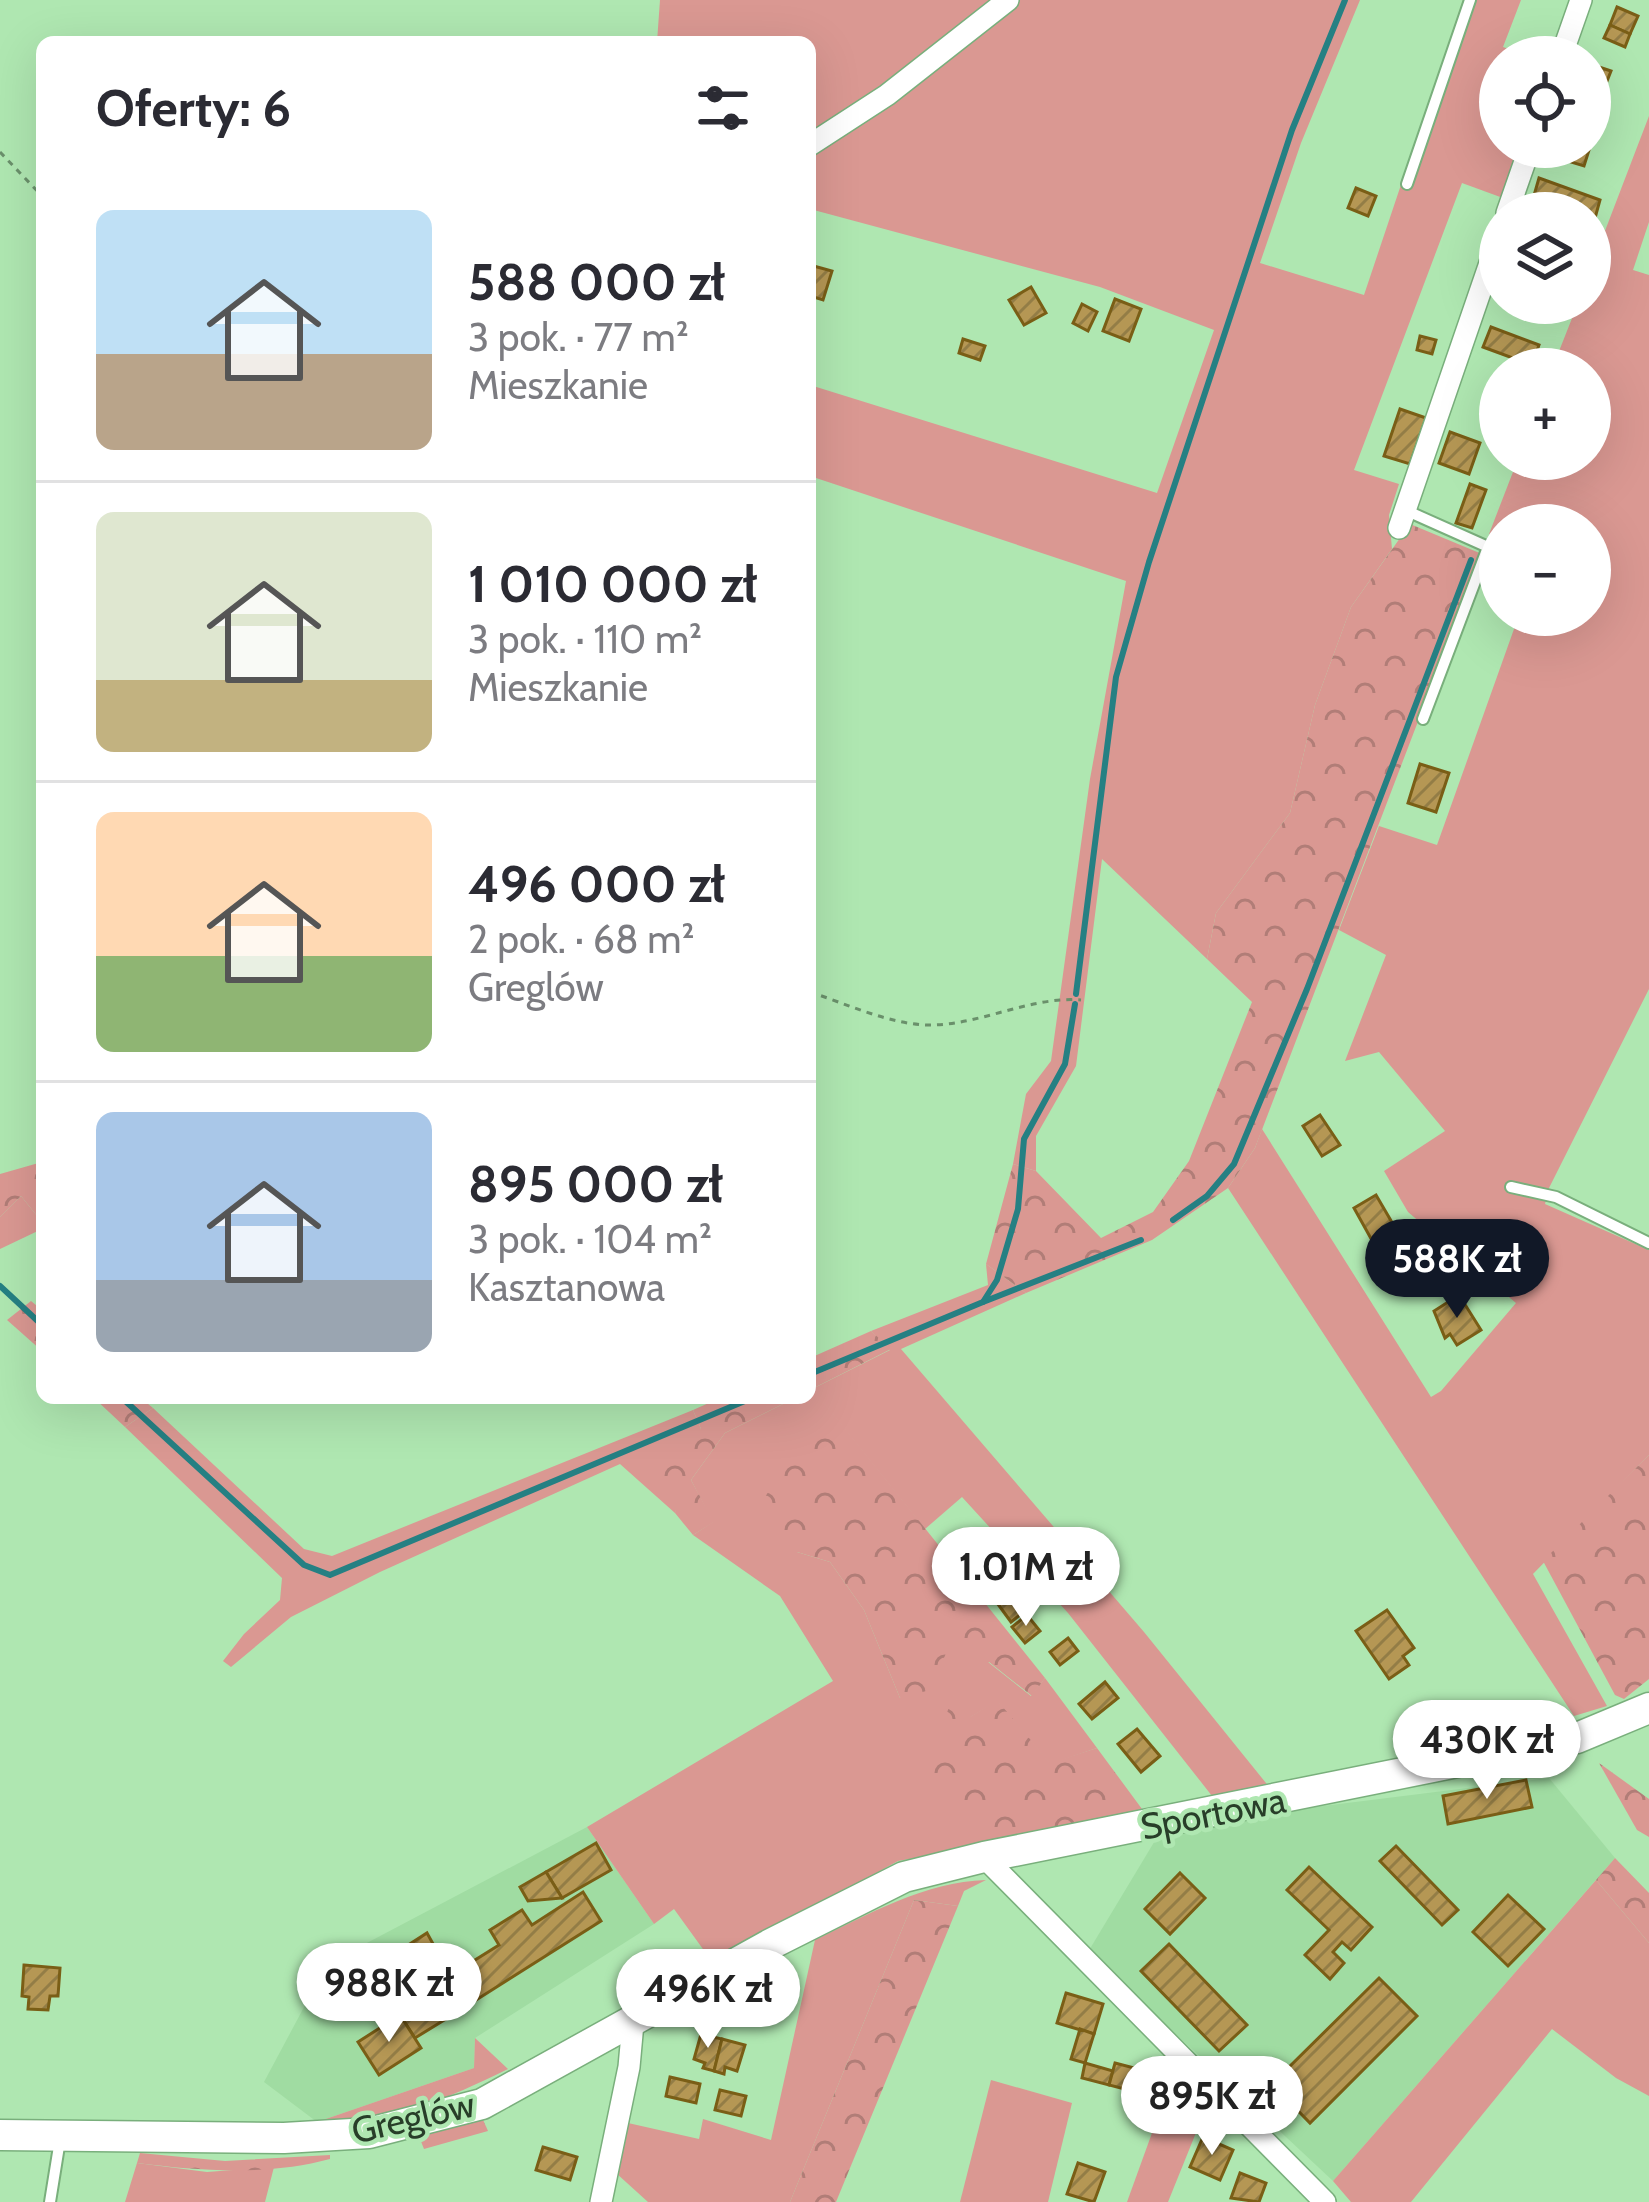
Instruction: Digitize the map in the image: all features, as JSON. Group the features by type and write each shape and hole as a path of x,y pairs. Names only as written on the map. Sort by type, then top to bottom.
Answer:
{"street":[{"path":"816,141 887,95 1008,0"},
{"path":"1568,36 1581,0"},
{"path":"1402,519 1479,295"},
{"name":"Sportowa","path":"984,1857 1577,1738 1649,1708"},
{"path":"984,1857 1325,2202"},
{"name":"Greglów","path":"0,2135 284,2138 369,2133 482,2104 904,1877 984,1857"},
{"path":"601,2202 629,2067 633,2023"}],"lane":[{"path":"1407,184 1469,0"},
{"path":"1402,519 1488,547 1423,719"},
{"path":"1510,1187 1556,1197 1649,1243"},
{"path":"50,2202 61,2135"}],"path":[{"path":"0,152 36,190"},
{"path":"816,994 923,1025 1056,1000 1081,1000"}],"shaded area":[{"path":"1549,1778 1615,1858 1333,2181 1088,1952 1159,1834 1315,1807"},
{"path":"587,1827 654,1924 475,2038 474,2068 317,2122 264,2082 327,1964"}],"green space":[{"path":"660,0 994,0 895,81 816,132 816,36 657,36"},
{"path":"1019,0 1360,0 1301,143 1260,263 1364,295 1463,0 1521,0 1507,36 1479,36 1479,168 1514,168 1505,192 1487,192 1462,183 1354,470 1399,484 1389,515 1392,549 1351,607 1315,705 1290,813 1216,913 1207,959 1102,859 1076,1066 1036,1136 1036,1171 1013,1164 1026,1094 1051,1061 1090,779 1126,581 816,478 816,387 1157,493 1214,330 1100,287 816,211 816,147 842,135"},
{"path":"1649,116 1649,222 1633,270 1649,275 1649,989 1545,1204 1649,1250 1649,1455 1533,1574 1607,1706 1574,1716 1228,1188 1262,1129 1431,1397 1516,1303 1408,1212 1384,1171 1445,1131 1379,1052 1345,1061 1386,955 1339,930 1379,826 1437,845 1512,636 1611,636 1611,504 1501,504 1510,480 1611,480 1611,348 1560,348 1570,324 1611,324 1611,215"},
{"path":"1410,524 1479,553 1255,1148 1228,1188 1152,1240 1026,1293 986,1264 1013,1164 1036,1171 1101,1238 1153,1212 1189,1161 1252,1002 1207,959 1216,913 1290,813 1315,705 1351,607"},
{"path":"36,1164 36,1215 21,1196 0,1217 0,1174"},
{"path":"21,1196 36,1215 36,1232 0,1249 0,1217"},
{"path":"986,1264 1026,1293 901,1349 1144,1632 1270,1788 1216,1801 1068,1613 962,1497 925,1529 823,1402 797,1552 830,1562 864,1610 900,1698 946,1650 988,1662 1031,1696 1045,1678 1097,1748 1050,1764 997,1701 969,1718 953,1695 981,1846 898,1861 713,1963 674,1909 654,1924 587,1827 833,1681 780,1596 693,1535 713,1522 691,1480 725,1433 783,1404 816,1404 816,1387 890,1350 871,1331 988,1285"},
{"path":"31,1301 36,1305 36,1346 7,1320"},
{"path":"871,1331 891,1349 816,1387 816,1355"},
{"path":"823,1401 1045,1678 1032,1696 989,1662 976,1674 947,1651 930,1690 900,1698 864,1610 830,1562 797,1552 758,1509"},
{"path":"100,1404 148,1404 153,1408 125,1427"},
{"path":"706,1404 783,1404 725,1433 691,1480 714,1522 693,1535 675,1513 677,1497 655,1470 701,1429 693,1410"},
{"path":"153,1408 304,1549 332,1556 693,1410 701,1429 675,1513 620,1464 291,1617 231,1667 223,1661 280,1600 282,1578 125,1427"},
{"path":"1649,1455 1649,1679 1624,1699 1615,1695 1543,1561"},
{"path":"953,1694 970,1717 997,1700 1050,1763 1097,1748 1142,1809 981,1846 927,1776"},
{"path":"1599,1763 1649,1799 1649,1837 1637,1830"},
{"path":"1615,1858 1649,1893 1649,1943 1596,1880"},
{"path":"986,1880 964,1891 958,1906 914,1900 790,2202 648,2202 616,2173 628,2123 699,2139 703,2119 771,2140 815,1940 919,1893"},
{"path":"1596,1880 1649,1943 1649,2096 1616,2078 1552,2029 1411,2202 1351,2202 1333,2181"},
{"path":"914,1900 958,1906 836,2202 790,2202"},
{"path":"475,2038 508,2069 392,2115 317,2122 474,2068"},
{"path":"1177,2064 1210,2098 1168,2202 1127,2202"},
{"path":"991,2080 1072,2103 1048,2202 960,2202"},
{"path":"480,2113 488,2131 424,2149 418,2134"},
{"path":"140,2153 225,2161 330,2155 330,2159 282,2168 209,2170 137,2163"},
{"path":"137,2163 207,2172 274,2167 265,2202 125,2202"}],"building":[{"path":"1617,7 1638,16 1630,34 1610,25"},
{"path":"1610,25 1630,34 1625,47 1605,36"},
{"path":"1539,178 1578,192 1535,192"},
{"path":"1356,188 1376,196 1368,216 1348,208"},
{"path":"816,267 832,271 823,300 816,298"},
{"path":"1031,287 1046,313 1024,325 1009,300"},
{"path":"1115,299 1141,309 1129,341 1103,331"},
{"path":"1082,304 1097,312 1088,331 1073,323"},
{"path":"1491,327 1539,345 1538,348 1483,347"},
{"path":"1420,336 1436,340 1432,354 1417,350"},
{"path":"963,339 985,346 980,360 959,353"},
{"path":"1400,409 1426,418 1410,464 1384,456"},
{"path":"1450,432 1479,443 1469,474 1439,463"},
{"path":"1470,484 1486,490 1472,528 1456,523"},
{"path":"1420,764 1449,773 1436,812 1408,803"},
{"path":"1320,1115 1340,1145 1322,1156 1303,1126"},
{"path":"1376,1195 1397,1231 1374,1244 1354,1208"},
{"path":"1459,1295 1481,1330 1457,1345 1450,1334 1445,1338 1434,1311"},
{"path":"1004,1573 1011,1582 992,1596 985,1586"},
{"path":"1011,1582 1020,1594 1024,1591 1030,1607 1011,1622 992,1596"},
{"path":"1387,1610 1414,1648 1403,1656 1409,1665 1389,1679 1356,1631"},
{"path":"1027,1615 1040,1631 1025,1643 1012,1627"},
{"path":"1068,1638 1078,1651 1060,1665 1050,1652"},
{"path":"1105,1682 1118,1698 1092,1719 1079,1704"},
{"path":"1137,1729 1160,1756 1141,1772 1118,1744"},
{"path":"1526,1780 1532,1807 1448,1824 1443,1796"},
{"path":"596,1843 611,1870 562,1898 546,1872"},
{"path":"1396,1846 1458,1910 1442,1925 1380,1861"},
{"path":"1309,1867 1372,1927 1351,1950 1342,1942 1333,1952 1344,1963 1330,1979 1305,1955 1329,1930 1287,1890"},
{"path":"546,1872 562,1898 528,1901 520,1887"},
{"path":"1180,1873 1205,1898 1170,1934 1145,1909"},
{"path":"583,1892 601,1921 454,2014 435,1985 499,1945 490,1930 522,1910 532,1925"},
{"path":"1508,1895 1544,1929 1508,1966 1473,1932"},
{"path":"427,1933 437,1951 422,1962 426,1970 356,2014 340,1989"},
{"path":"1169,1944 1247,2025 1219,2051 1141,1971"},
{"path":"24,1965 60,1968 58,1996 50,1996 48,2010 28,2009 29,1997 22,1996"},
{"path":"426,1970 454,2014 415,2038 400,2015 385,2024 372,2003"},
{"path":"1379,1978 1417,2016 1310,2123 1272,2084"},
{"path":"1066,1993 1103,2004 1094,2034 1057,2023"},
{"path":"400,2015 421,2048 379,2075 358,2042"},
{"path":"1080,2029 1094,2034 1085,2063 1071,2059"},
{"path":"701,2034 722,2039 714,2071 694,2059"},
{"path":"722,2039 745,2045 737,2071 725,2067 724,2074 714,2071"},
{"path":"1085,2063 1113,2071 1109,2085 1082,2078"},
{"path":"1115,2063 1142,2070 1136,2092 1109,2085"},
{"path":"670,2077 700,2084 696,2103 666,2096"},
{"path":"720,2090 746,2096 741,2116 715,2110"},
{"path":"1203,2137 1233,2150 1220,2180 1190,2167"},
{"path":"543,2147 577,2157 570,2180 536,2170"},
{"path":"1078,2163 1105,2172 1094,2202 1067,2194"},
{"path":"1240,2173 1266,2183 1259,2202 1231,2198"}],"waterway":[{"path":"1076,994 1116,677 1149,562 1292,130 1345,0"},
{"path":"1173,1220 1207,1196 1234,1164 1307,989 1471,560"},
{"path":"816,1372 983,1302 997,1280 1018,1209 1024,1139 1065,1064 1075,1004"},
{"path":"983,1302 1141,1240"},
{"path":"0,1286 36,1319"},
{"path":"129,1404 304,1565 330,1575 738,1404"}]}
